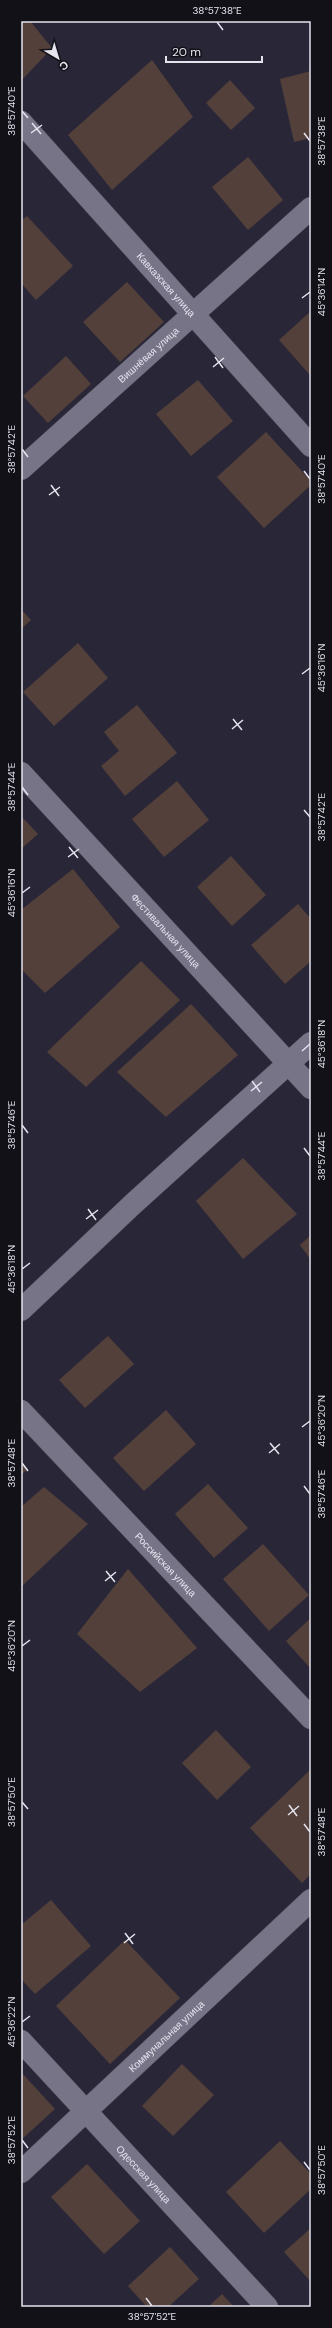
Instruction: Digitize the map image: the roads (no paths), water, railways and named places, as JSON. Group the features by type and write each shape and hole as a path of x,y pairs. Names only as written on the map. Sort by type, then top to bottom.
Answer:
{"street":[{"name":"Кавказская улица","path":"21,122 311,446"},
{"name":"Вишнёвая улица","path":"21,468 192,312 311,208"},
{"name":"Фестивальная улица","path":"21,773 311,1088"},
{"path":"21,1310 133,1204 311,1043"},
{"name":"Российская улица","path":"21,1411 311,1718"},
{"name":"Коммунальная улица","path":"21,2172 311,1900"},
{"name":"Одесская улица","path":"21,2041 267,2307"}]}
